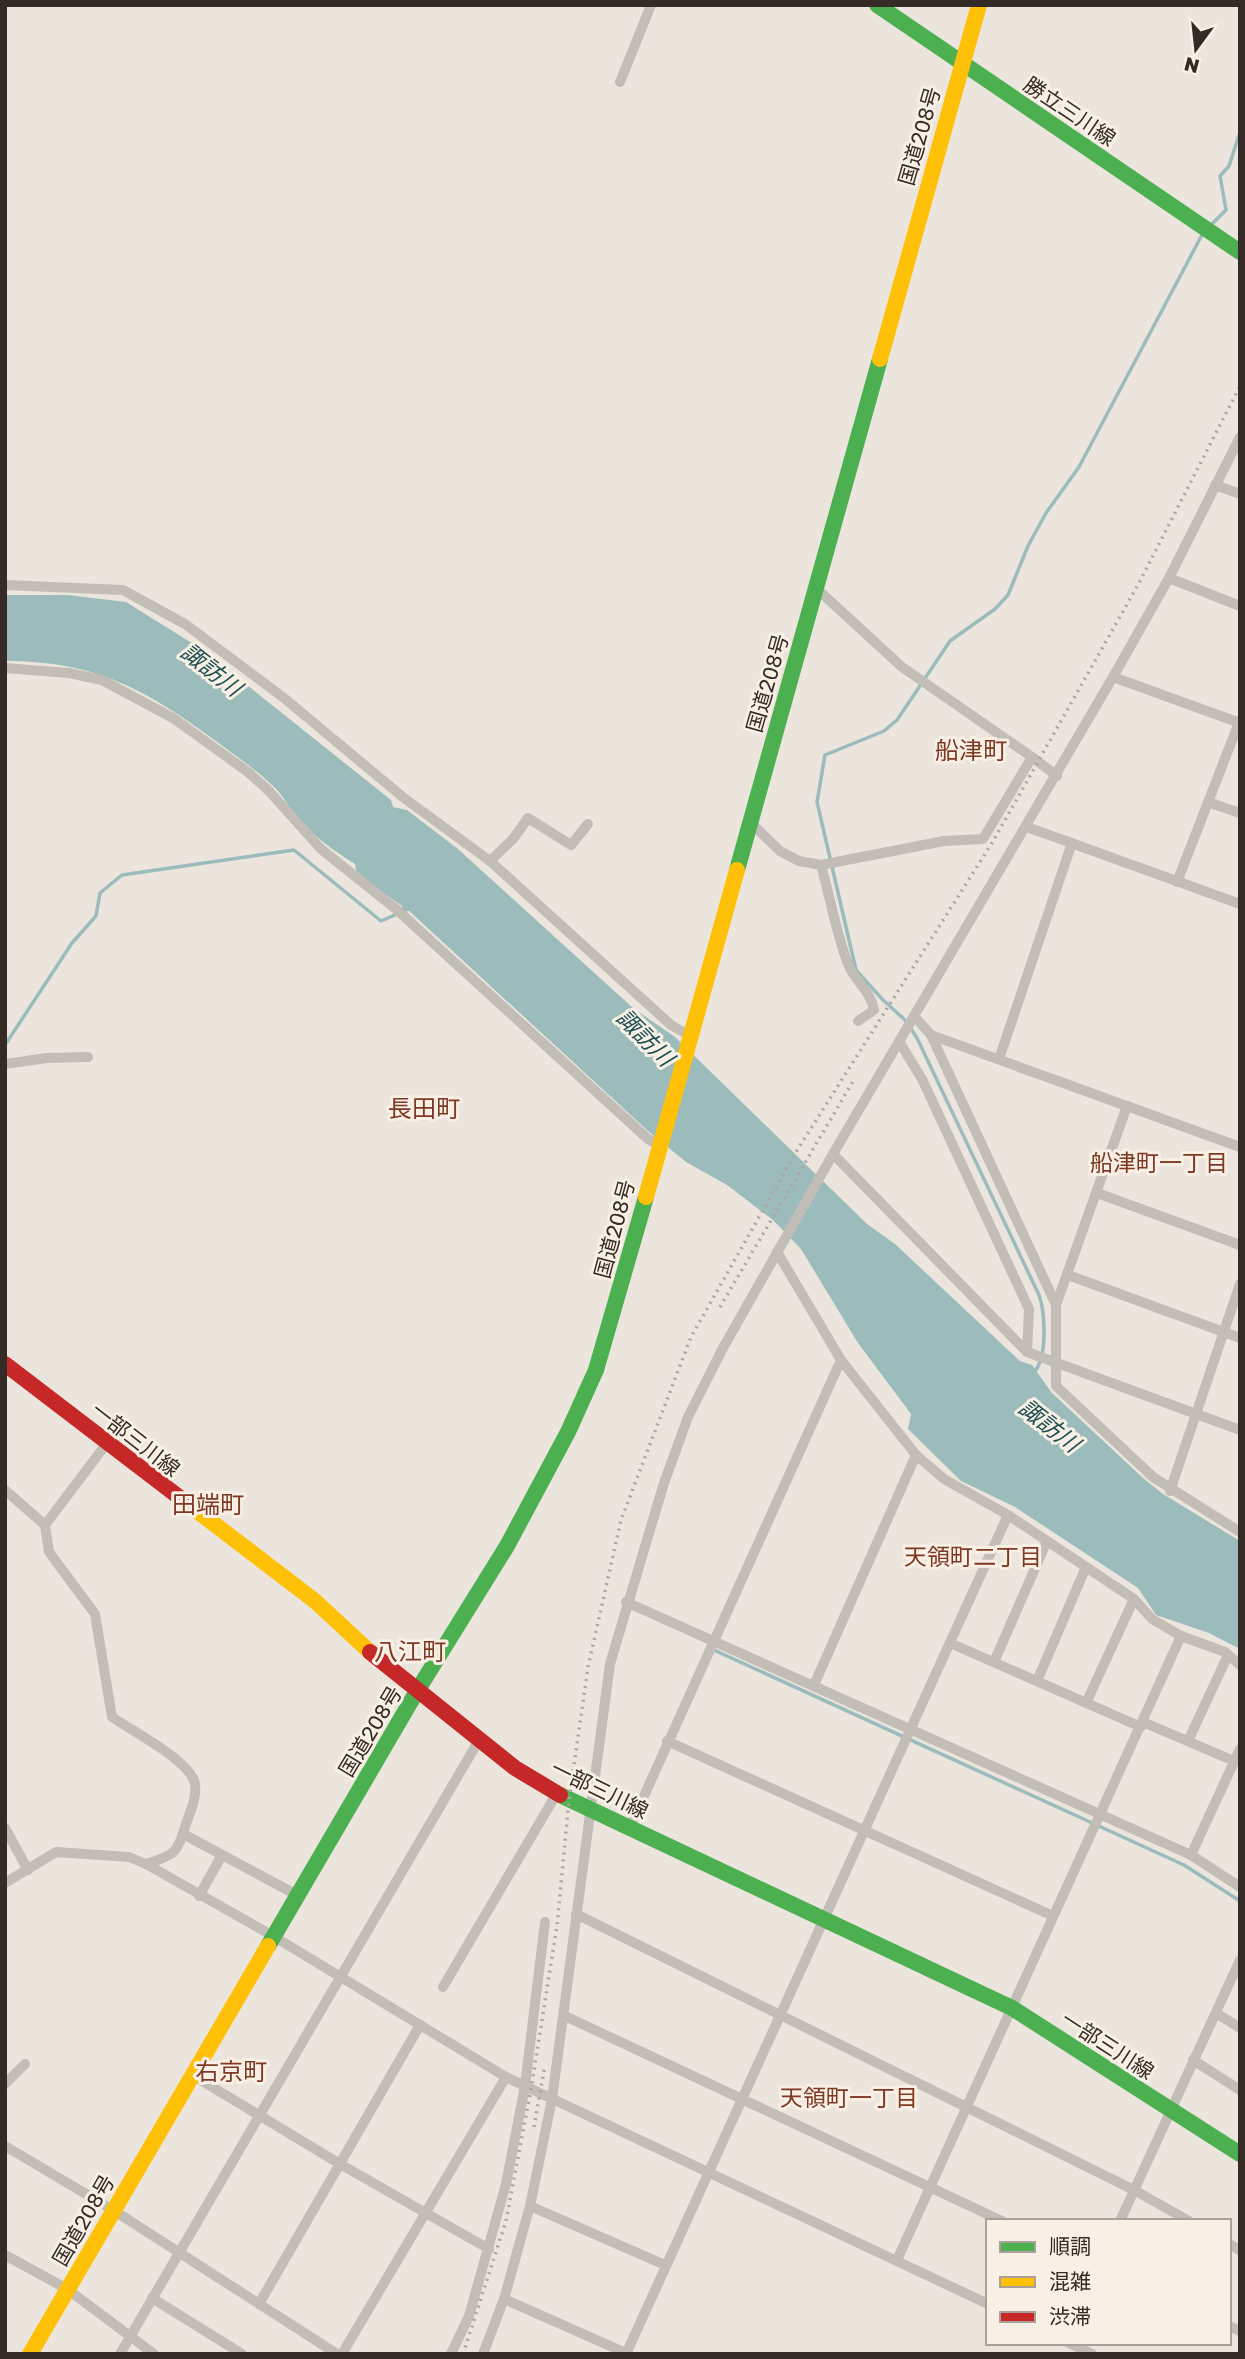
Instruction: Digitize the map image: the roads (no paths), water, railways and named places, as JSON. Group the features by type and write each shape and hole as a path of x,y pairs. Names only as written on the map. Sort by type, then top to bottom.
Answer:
{"main road":[{"name":"勝立三川線","path":"877,5 1240,252"},
{"name":"国道208号","path":"30,2354 541,1482 587,1392 619,1293 979,5"},
{"name":"一部三川線","path":"5,1364 315,1601 349,1635 479,1740 556,1793 1012,2008 1240,2154"}],"street":[{"path":"620,82 651,5"},
{"path":"483,2354 504,2299 530,2206 552,2099 610,1664 626,1602 688,1417 833,1154 1114,677 1169,578 1240,437"},
{"path":"1215,485 1240,494"},
{"path":"1169,578 1240,606"},
{"path":"5,585 123,590 157,606 284,698 404,798 490,861 688,1042"},
{"path":"815,588 902,667 1057,776"},
{"path":"5,668 69,673 102,680 135,695 184,726 269,791 321,849 396,909 638,1130 660,1141"},
{"path":"1114,677 1239,722 1177,882"},
{"path":"750,822 780,851 799,861 821,865 944,841 983,839 1032,757"},
{"path":"1208,802 1240,813"},
{"path":"490,861 513,839 528,818 571,845 588,824"},
{"path":"1027,827 1240,904"},
{"path":"999,1059 1072,843"},
{"path":"821,865 848,963 857,983 872,995 874,1010 859,1021"},
{"path":"915,1017 931,1035 1056,1305"},
{"path":"931,1035 1240,1147"},
{"path":"900,1043 922,1079 1029,1309 1027,1352"},
{"path":"5,1064 47,1058 88,1057"},
{"path":"1128,1106 1056,1305 1056,1386 1170,1491 1240,1532"},
{"path":"833,1154 1027,1352 1240,1430"},
{"path":"1097,1193 1240,1245"},
{"path":"777,1252 841,1360 916,1455 944,1479 1008,1515 1135,1599 1152,1619 1181,1636 1228,1655 1240,1665"},
{"path":"1068,1275 1240,1338"},
{"path":"1170,1491 1240,1284"},
{"path":"630,1827 841,1360"},
{"path":"45,1525 107,1443"},
{"path":"814,1685 916,1455"},
{"path":"5,1490 45,1525 49,1552 95,1614 112,1717 188,1768 195,1784 185,1835 172,1853 146,1864"},
{"path":"504,2299 626,2353 1008,1515"},
{"path":"994,1662 1047,1541"},
{"path":"1037,1681 1086,1567"},
{"path":"1086,1703 1135,1599"},
{"path":"626,1602 1191,1855 1240,1886"},
{"path":"897,2260 1053,1916 1102,1815 1181,1636"},
{"path":"950,1643 1086,1703 1234,1761"},
{"path":"1188,1741 1228,1655"},
{"path":"120,2354 479,1740"},
{"path":"667,1741 1053,1916"},
{"path":"1191,1855 1240,1749"},
{"path":"443,1987 556,1793"},
{"path":"5,1828 28,1870"},
{"path":"185,1835 297,1895"},
{"path":"5,1883 56,1852 129,1857 146,1864 273,1936 506,2077 986,2303"},
{"path":"200,1896 222,1855"},
{"path":"576,1914 1134,2190 1185,2219"},
{"path":"451,2354 469,2316 489,2249 525,2086 545,1922"},
{"path":"1121,2219 1240,1960"},
{"path":"1216,2013 1240,2028"},
{"path":"565,2016 743,2097 998,2219"},
{"path":"259,2304 420,2025"},
{"path":"1193,2060 1240,2090"},
{"path":"5,2084 25,2064"},
{"path":"194,2076 340,2165 489,2249"},
{"path":"5,2146 113,2210 339,2354 506,2077"},
{"path":"530,2206 665,2265"},
{"path":"5,2255 67,2289 131,2334 154,2354"},
{"path":"152,2298 242,2354"},
{"path":"1072,2345 1092,2354"}],"water":[{"name":"諏訪川","path":"5,595 68,595 126,602 203,650 391,800 393,807 407,810 458,849 633,1008 675,1037 867,1224 895,1244 1020,1361 1032,1365 1052,1393 1143,1478 1163,1494 1240,1541 1240,1649 1209,1633 1156,1615 1138,1588 1015,1507 961,1481 908,1429 911,1414 858,1343 801,1249 773,1220 727,1185 686,1162 648,1131 407,909 402,910 402,906 357,874 355,864 310,831 265,778 194,725 145,694 95,673 38,662 5,661"}],"waterway":[{"path":"1211,225 1226,210 1220,176 1229,166 1240,132"},
{"path":"1034,1372 1042,1356 1043,1346 1044,1323 1039,1295 917,1038 905,1020 856,970 817,802 825,755 884,731 897,720 950,641 995,609 1008,595 1028,546 1046,513 1079,467 1203,233"},
{"path":"5,1045 72,943 96,916 100,893 122,875 294,850 381,921 411,908"},
{"path":"716,1651 1184,1865 1240,1901"}],"railway":[{"path":"463,2354 506,2221 531,2089 557,1926 569,1800 588,1667 621,1520 691,1337 796,1152 992,843 1139,583 1240,386"},
{"path":"720,1307 855,1078"},
{"path":"534,2127 545,2065"}],"district":[{"name":"船津町","path":"971,749"},
{"name":"長田町","path":"424,1107"},
{"name":"船津町一丁目","path":"1159,1162"},
{"name":"田端町","path":"208,1503"},
{"name":"天領町二丁目","path":"973,1556"},
{"name":"八江町","path":"410,1650"},
{"name":"右京町","path":"231,2070"},
{"name":"天領町一丁目","path":"849,2097"}]}
